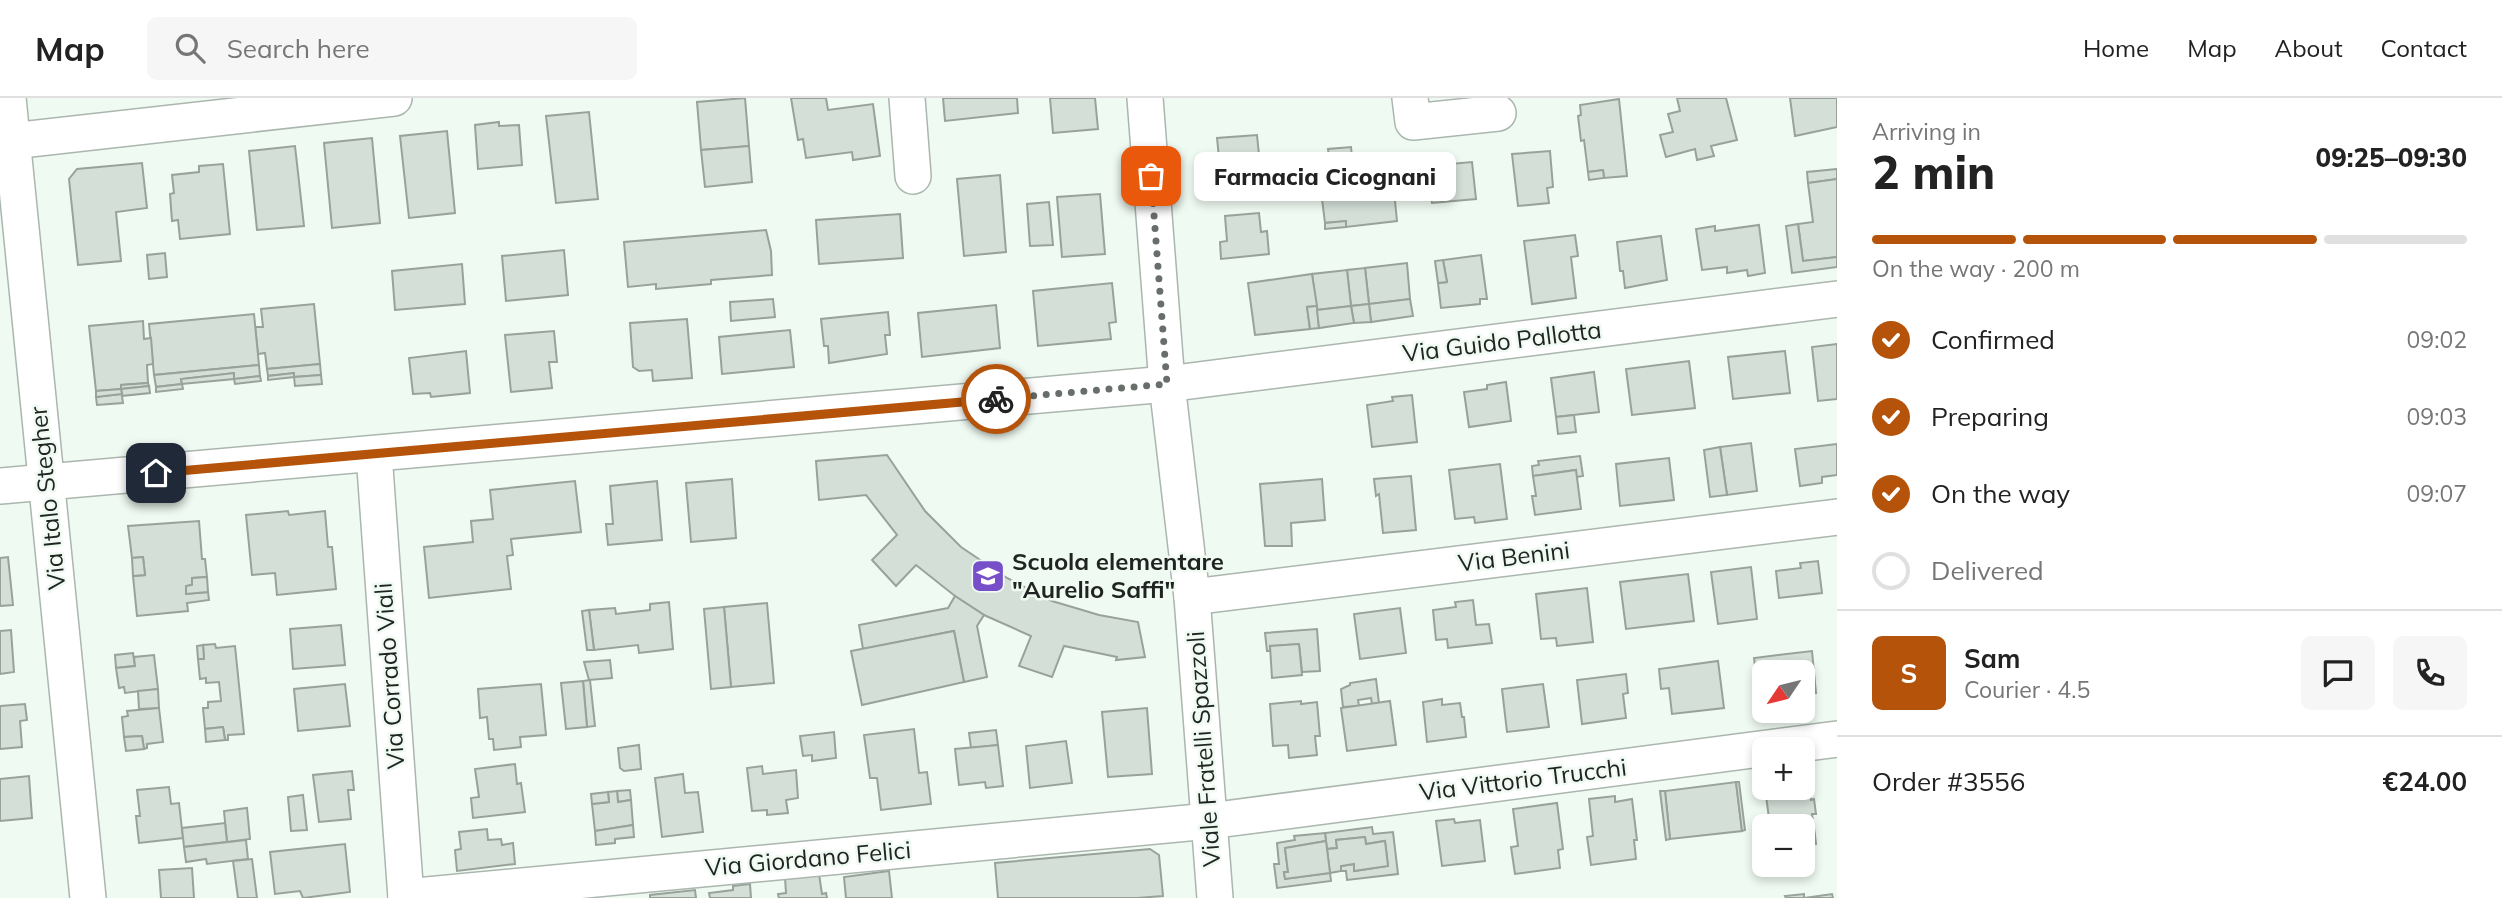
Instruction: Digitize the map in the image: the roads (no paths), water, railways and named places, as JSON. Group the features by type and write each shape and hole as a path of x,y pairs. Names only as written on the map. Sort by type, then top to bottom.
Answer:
{"street":[{"name":"Via Italo Stegher","path":"8,98 88,898"},
{"path":"12,142 394,98"},
{"path":"907,98 914,176"},
{"name":"Viale Fratelli Spazzoli","path":"1145,98 1167,384 1192,597 1215,898"},
{"path":"1410,98 1413,122 1497,113"},
{"name":"Via Guido Pallotta","path":"0,486 1167,384 1837,299"},
{"name":"Via Corrado Viali","path":"374,454 406,897"},
{"name":"Via Benini","path":"1192,597 1837,517"},
{"name":"Via Vittorio Trucchi","path":"1209,821 1837,739"},
{"name":"Via Giordano Felici","path":"406,897 1209,821"}],"place":[{"name":"Farmacia Cicognani","path":"1151,176"},
{"name":"Scuola elementare \"Aurelio Saffi\"","path":"988,576"}]}
